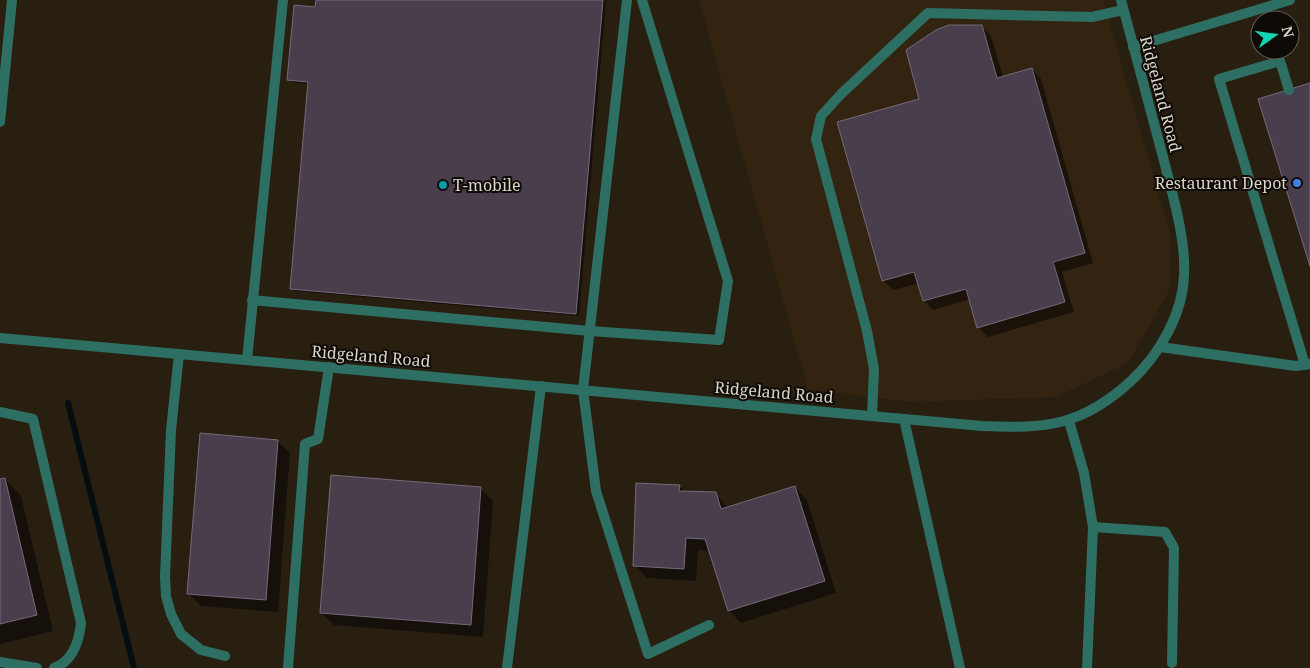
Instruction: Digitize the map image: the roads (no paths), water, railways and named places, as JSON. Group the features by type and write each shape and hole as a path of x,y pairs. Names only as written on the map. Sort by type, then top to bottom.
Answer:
{"street":[{"path":"0,122 12,0"},
{"path":"246,360 283,0"},
{"path":"627,0 583,390 596,491 648,654 709,625"},
{"path":"252,300 590,331 719,340 728,281 642,0"},
{"path":"1133,47 1290,0"},
{"path":"872,416 874,369 867,331 816,139 821,116 841,94 928,13 1092,17 1122,5"},
{"name":"Ridgeland Road","path":"0,338 904,419 1017,427 1049,425 1069,420 1092,411 1115,396 1139,374 1160,347 1177,313 1184,276 1181,232 1122,5"},
{"path":"1160,347 1296,366 1308,365 1219,78 1280,61 1289,90"},
{"path":"178,354 171,440 165,578 166,596 171,614 181,634 201,650 224,656"},
{"path":"288,668 305,444 318,439 329,367"},
{"path":"507,668 541,386"},
{"path":"0,412 33,419 81,623 79,638 73,652 60,666 54,668"},
{"path":"904,419 960,668"},
{"path":"1069,420 1084,473 1093,527 1087,668"},
{"path":"1093,527 1165,532 1174,548 1172,663"},
{"path":"0,662 37,668"}],"waterway":[{"path":"68,403 134,668"}],"place":[{"name":"Restaurant Depot","path":"1297,183"},
{"name":"T-mobile","path":"443,185"}]}
